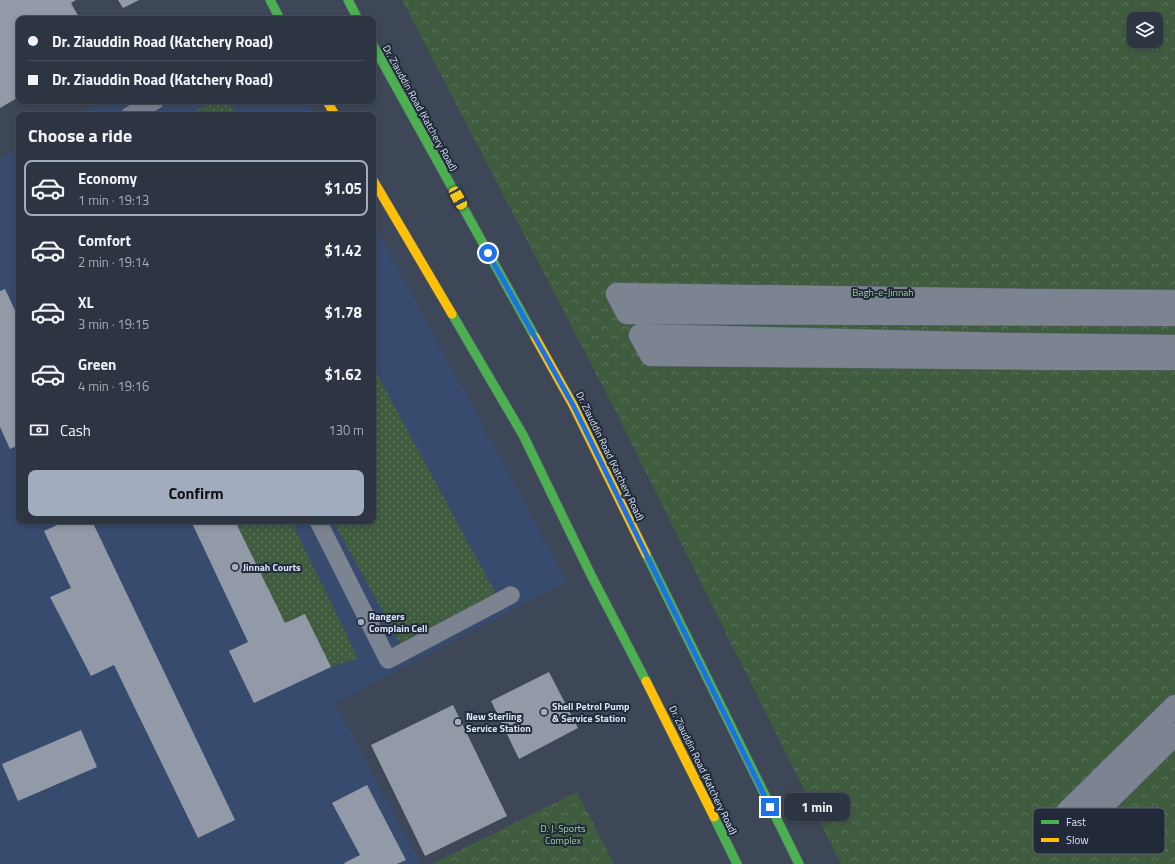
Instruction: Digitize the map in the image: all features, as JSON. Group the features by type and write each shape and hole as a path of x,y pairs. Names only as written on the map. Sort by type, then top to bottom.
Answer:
{"main road":[{"path":"270,0 278,16"},
{"path":"348,0 356,16"},
{"name":"Dr. Ziauddin Road (Katchery Road)","path":"376,50 573,405 799,864"},
{"name":"Dr. Ziauddin Road (Katchery Road)","path":"376,185 523,436 591,575 688,764 737,864"}],"street":[{"path":"1175,301 616,294 627,313 1175,315"},
{"path":"1175,346 1011,344 640,335 651,355 1175,359"},
{"path":"1071,808 1175,706"},
{"path":"1100,808 1175,734"}],"lane":[{"path":"135,112 150,104"},
{"path":"320,524 388,660 511,595"}],"shaded area":[{"path":"97,104 309,104 313,112 82,112"},
{"name":"Jinnah Courts","path":"16,150 16,524 376,524 376,229 567,581 335,703 421,864 0,864 0,158"}],"green space":[{"name":"Bagh-e-Jinnah","path":"402,0 1175,0 1175,864 841,864 611,402"},
{"path":"207,104 231,104 235,112 193,112"},
{"path":"376,373 496,594 401,645 335,524 376,524"},
{"path":"236,524 292,524 358,658 331,667 305,614 285,623"},
{"name":"D. J. Sports Complex","path":"577,792 614,864 433,864"}],"building":[{"path":"0,0 76,0 71,3 78,16 16,16 16,99 0,108"},
{"path":"118,0 139,0 123,8"},
{"path":"5,289 16,313 16,446 10,449 0,427 0,291"},
{"path":"59,524 93,524 235,820 198,838 114,665 91,676 50,597 71,588 44,531"},
{"name":"Jinnah Courts","path":"192,524 236,524 285,623 305,614 331,667 254,703 229,651 248,642"},
{"path":"549,672 578,728 519,759 491,701"},
{"path":"453,705 507,816 425,856 371,745"},
{"path":"81,730 97,767 18,801 2,764"},
{"path":"367,785 406,860 397,864 344,863 360,855 332,803"}],"traffic: fast":[{"path":"270,0 278,16"},
{"path":"348,0 356,16"},
{"path":"376,50 535,337"},
{"path":"452,314 523,435 591,575 646,681"},
{"path":"646,554 799,864"},
{"path":"714,817 737,864"}],"traffic: slow":[{"path":"329,104 333,112"},
{"path":"376,185 452,314"},
{"path":"535,337 573,405 646,554"},
{"path":"646,681 714,817"}],"place":[{"name":"Jinnah Courts","path":"235,567"},
{"name":"Rangers Complain Cell","path":"361,622"},
{"name":"Shell Petrol Pump & Service Station","path":"544,712"},
{"name":"New Sterling Service Station","path":"458,722"}],"route":[{"path":"488,253 573,405 770,807"}]}
